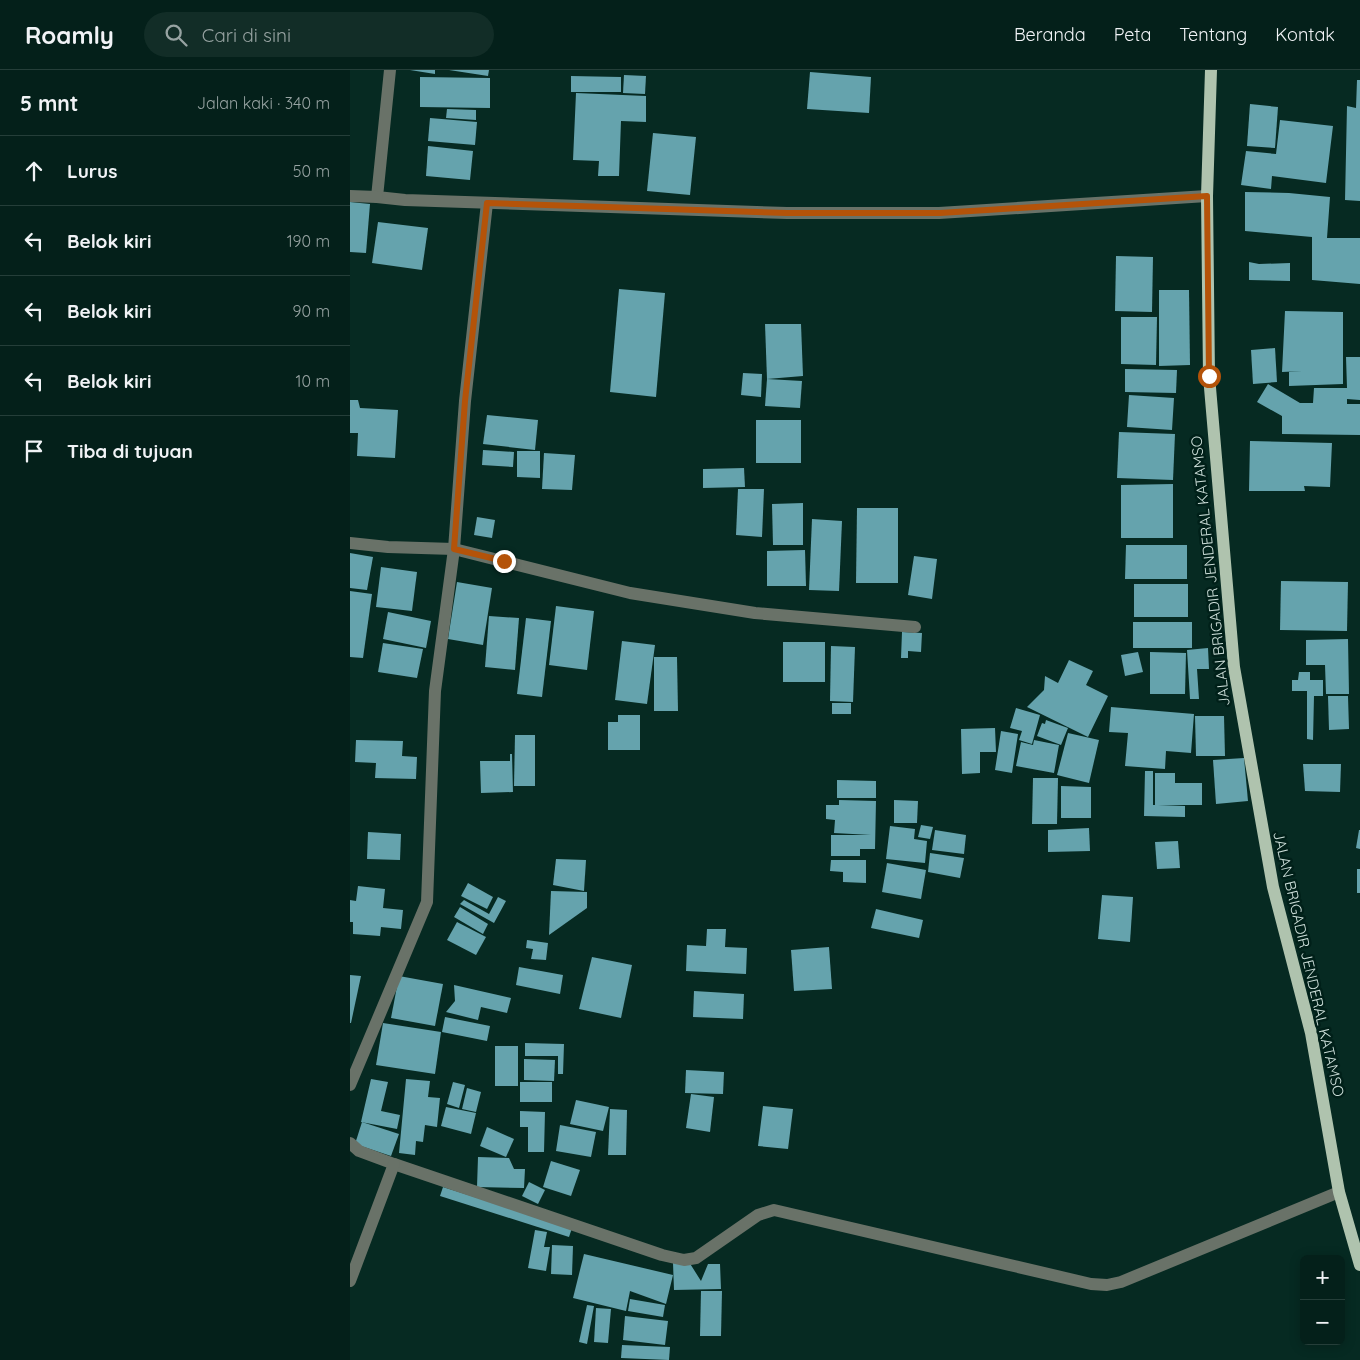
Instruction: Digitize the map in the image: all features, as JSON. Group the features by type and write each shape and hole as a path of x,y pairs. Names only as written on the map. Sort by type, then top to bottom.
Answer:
{"main road":[{"name":"JALAN BRIGADIR JENDERAL KATAMSO","path":"1211,70 1207,196 1209,376 1234,667 1273,887 1311,1033 1339,1192 1360,1265"}],"street":[{"path":"377,197 390,70"},
{"path":"350,196 487,203 787,213 940,213 1207,196"},
{"path":"350,1085 427,902 435,691 454,549 465,401 487,203"},
{"path":"350,543 388,547 454,549 639,594 755,613 915,627"},
{"path":"350,1143 359,1151 394,1164 662,1255 684,1260 696,1258 758,1215 774,1210 1091,1284 1108,1285 1121,1282 1339,1192"},
{"path":"350,1281 394,1164"}],"building":[{"path":"410,70 435,70 435,74"},
{"path":"449,70 489,70 488,76"},
{"path":"810,72 871,77 869,113 807,109"},
{"path":"624,75 646,76 645,94 623,93"},
{"path":"571,76 621,77 621,92 571,92"},
{"path":"420,77 490,78 490,108 420,107"},
{"path":"1357,80 1360,80 1360,201 1345,200 1347,106 1356,108"},
{"path":"576,93 646,96 646,122 621,121 619,176 598,176 599,161 573,160"},
{"path":"1250,104 1278,107 1275,148 1247,146"},
{"path":"447,109 476,110 476,120 446,118"},
{"path":"430,118 477,122 475,145 428,141"},
{"path":"1280,120 1333,126 1326,183 1272,176 1271,189 1241,185 1246,151 1276,154"},
{"path":"653,133 696,137 690,195 647,191"},
{"path":"428,146 473,151 470,180 426,176"},
{"path":"1245,192 1289,193 1330,197 1327,238 1360,238 1360,284 1312,280 1312,237 1245,231"},
{"path":"350,202 370,204 366,253 350,252"},
{"path":"378,222 428,228 422,270 372,263"},
{"path":"1116,256 1153,257 1152,312 1115,311"},
{"path":"1249,262 1259,264 1290,263 1290,281 1249,280"},
{"path":"619,289 665,293 656,397 610,392"},
{"path":"1159,290 1189,290 1190,365 1159,366"},
{"path":"1285,311 1343,312 1343,384 1289,386 1289,372 1303,371 1282,372"},
{"path":"1121,317 1157,317 1156,365 1121,364"},
{"path":"765,324 801,324 803,376 767,379"},
{"path":"1275,348 1277,382 1253,384 1251,350"},
{"path":"1346,357 1360,357 1360,400 1347,399 1347,404 1360,404 1360,435 1282,434 1282,416 1257,402 1268,384 1300,403 1313,403 1314,388 1347,388"},
{"path":"1125,369 1177,370 1176,393 1125,392"},
{"path":"743,373 762,374 761,397 741,395"},
{"path":"767,379 802,381 800,408 765,406"},
{"path":"1129,395 1174,398 1172,430 1127,427"},
{"path":"350,400 358,400 360,408 398,410 395,458 357,456 358,433 350,433"},
{"path":"487,415 538,420 535,450 483,444"},
{"path":"756,420 801,420 801,463 756,463"},
{"path":"1119,432 1175,434 1173,480 1117,478"},
{"path":"1250,441 1332,443 1330,487 1304,486 1305,491 1249,491"},
{"path":"483,450 514,452 513,467 482,465"},
{"path":"517,451 540,451 540,478 517,477"},
{"path":"544,453 575,455 572,490 542,489"},
{"path":"744,468 745,487 703,488 703,469"},
{"path":"1173,484 1173,538 1121,538 1121,485"},
{"path":"738,489 764,489 762,537 736,535"},
{"path":"803,503 803,545 773,545 772,504"},
{"path":"857,508 898,508 898,583 856,583"},
{"path":"477,517 495,520 492,538 474,535"},
{"path":"812,519 842,521 839,591 809,590"},
{"path":"1126,545 1187,545 1187,579 1125,579"},
{"path":"805,550 806,586 767,586 767,551"},
{"path":"350,553 373,557 367,590 350,588"},
{"path":"914,556 937,559 932,599 908,595"},
{"path":"381,567 417,572 412,611 376,607"},
{"path":"1281,581 1348,582 1347,631 1280,630"},
{"path":"457,582 492,588 483,645 448,639"},
{"path":"1134,584 1188,584 1188,617 1134,617"},
{"path":"350,591 372,594 363,658 350,657"},
{"path":"556,606 594,611 587,670 549,665"},
{"path":"388,612 431,621 426,648 383,639"},
{"path":"489,616 519,618 515,670 485,667"},
{"path":"526,618 551,621 542,697 517,694"},
{"path":"1133,622 1192,622 1192,648 1133,648"},
{"path":"902,632 922,633 921,652 908,651 908,658 901,658"},
{"path":"1348,639 1349,694 1326,694 1325,665 1306,665 1306,640"},
{"path":"622,641 655,645 647,704 615,700"},
{"path":"783,642 825,642 825,682 783,682"},
{"path":"383,643 423,649 417,678 378,672"},
{"path":"831,646 855,647 853,702 830,701"},
{"path":"1208,648 1209,669 1197,669 1199,699 1190,699 1187,650"},
{"path":"1138,652 1143,672 1125,676 1121,655"},
{"path":"1150,652 1186,653 1185,694 1150,694"},
{"path":"654,657 677,657 678,711 654,711"},
{"path":"1069,660 1093,671 1086,685 1108,696 1088,737 1027,707 1044,690 1045,676 1058,683"},
{"path":"1299,672 1310,672 1310,680 1323,680 1323,696 1314,696 1313,740 1307,739 1307,691 1292,691 1292,680 1298,680"},
{"path":"1328,696 1348,696 1349,729 1329,730"},
{"path":"832,703 851,703 851,714 832,714"},
{"path":"1111,707 1194,714 1191,753 1166,751 1165,769 1125,766 1128,733 1109,732"},
{"path":"1016,708 1040,715 1032,744 1019,740 1022,731 1010,728"},
{"path":"618,715 640,715 640,750 608,750 608,722 618,722"},
{"path":"1195,716 1224,716 1225,756 1196,756"},
{"path":"1046,720 1068,728 1061,745 1037,736 1042,723 1045,724"},
{"path":"995,728 996,752 980,752 980,773 962,774 961,729"},
{"path":"1001,731 1018,734 1012,773 995,770"},
{"path":"1068,733 1099,740 1089,783 1057,775"},
{"path":"515,735 535,735 535,786 514,786"},
{"path":"356,740 403,741 402,756 417,757 416,779 375,778 376,763 355,762"},
{"path":"1034,740 1059,745 1054,773 1016,766 1021,742 1033,745"},
{"path":"510,754 512,754 513,792 481,793 480,761 510,761"},
{"path":"1244,758 1248,801 1216,804 1213,760"},
{"path":"1303,764 1341,764 1340,792 1305,791"},
{"path":"1145,771 1153,771 1153,805 1155,805 1155,773 1175,773 1175,783 1202,783 1202,805 1158,805 1185,806 1185,817 1144,816"},
{"path":"1033,778 1058,778 1057,824 1032,824"},
{"path":"837,780 876,781 876,798 837,798"},
{"path":"1061,786 1091,787 1091,818 1061,818"},
{"path":"839,800 876,801 875,849 860,849 860,856 831,856 831,835 871,835 834,833 835,820 826,819 826,805 839,805"},
{"path":"894,800 918,801 917,823 894,823"},
{"path":"921,825 933,827 930,839 918,837"},
{"path":"890,826 915,829 914,839 927,841 925,863 886,859"},
{"path":"1089,828 1090,851 1048,852 1048,830"},
{"path":"935,830 966,835 964,854 932,850"},
{"path":"1360,830 1360,849 1356,848"},
{"path":"368,832 401,834 400,860 367,859"},
{"path":"1178,841 1180,868 1157,869 1155,842"},
{"path":"930,853 964,858 960,878 928,872"},
{"path":"556,859 586,860 584,891 553,885"},
{"path":"831,860 866,860 866,883 843,882 843,872 830,871"},
{"path":"887,863 926,870 921,899 882,892"},
{"path":"1357,869 1360,869 1360,893 1357,893"},
{"path":"468,883 493,897 487,909 461,896"},
{"path":"358,886 385,889 383,908 403,910 401,929 381,927 380,936 353,934 353,922 350,922 350,900 356,901"},
{"path":"551,891 587,892 587,908 549,935"},
{"path":"1102,895 1133,897 1130,942 1098,939"},
{"path":"498,897 506,901 494,923 460,904 464,900 489,914"},
{"path":"460,907 488,924 483,934 454,917"},
{"path":"876,909 923,920 919,938 871,928"},
{"path":"457,922 486,937 476,955 447,940"},
{"path":"707,929 726,929 725,947 747,948 746,974 686,971 687,945 706,946"},
{"path":"527,940 548,943 546,960 531,959 533,949 526,948"},
{"path":"829,947 832,989 794,991 791,950"},
{"path":"592,957 632,965 621,1018 579,1009"},
{"path":"519,967 563,975 560,994 516,985"},
{"path":"350,975 361,976 351,1023 350,1023"},
{"path":"399,976 443,984 435,1026 391,1018"},
{"path":"454,985 511,998 507,1013 481,1007 478,1020 446,1012 455,1001"},
{"path":"694,991 744,994 743,1019 693,1017"},
{"path":"445,1017 490,1026 487,1041 442,1032"},
{"path":"383,1023 441,1032 435,1074 376,1065"},
{"path":"525,1043 564,1044 563,1074 558,1074 558,1056 525,1056"},
{"path":"495,1046 518,1046 518,1086 495,1086"},
{"path":"524,1059 555,1060 554,1081 524,1080"},
{"path":"686,1070 724,1072 723,1094 685,1093"},
{"path":"371,1079 388,1082 381,1111 400,1115 397,1129 361,1122"},
{"path":"406,1079 430,1081 428,1097 440,1098 437,1127 425,1125 423,1142 416,1141 415,1155 399,1153"},
{"path":"453,1082 465,1085 459,1108 447,1104"},
{"path":"520,1082 552,1082 552,1102 520,1102"},
{"path":"467,1088 481,1092 476,1112 462,1109"},
{"path":"691,1094 714,1097 710,1132 686,1128"},
{"path":"576,1100 609,1107 603,1131 570,1124"},
{"path":"763,1106 793,1109 788,1149 758,1146"},
{"path":"446,1107 476,1113 471,1134 441,1126"},
{"path":"610,1109 627,1110 626,1155 608,1155"},
{"path":"520,1111 545,1112 544,1152 528,1152 528,1127 520,1127"},
{"path":"362,1122 399,1134 391,1156 355,1144"},
{"path":"560,1125 596,1132 591,1157 556,1151"},
{"path":"487,1127 514,1139 506,1157 480,1146"},
{"path":"478,1157 509,1158 514,1169 525,1169 524,1188 477,1187"},
{"path":"551,1161 580,1170 571,1196 543,1187"},
{"path":"529,1182 545,1190 538,1204 522,1196"},
{"path":"443,1187 572,1228 569,1237 440,1196"},
{"path":"535,1230 547,1232 544,1247 550,1247 546,1271 528,1268"},
{"path":"552,1245 573,1246 572,1275 551,1274"},
{"path":"584,1254 673,1275 666,1304 630,1291 626,1311 573,1298"},
{"path":"689,1262 701,1281 708,1264 720,1264 721,1289 674,1290 673,1263"},
{"path":"701,1291 722,1291 721,1336 700,1336"},
{"path":"630,1299 665,1305 663,1317 628,1311"},
{"path":"587,1305 594,1306 587,1344 579,1342"},
{"path":"596,1308 611,1309 608,1343 594,1342"},
{"path":"625,1316 668,1321 665,1345 623,1340"},
{"path":"622,1345 670,1347 669,1360 621,1358"}],"route":[{"path":"504,561 454,549 465,401 487,203 787,213 940,213 1207,196 1209,376"}]}
